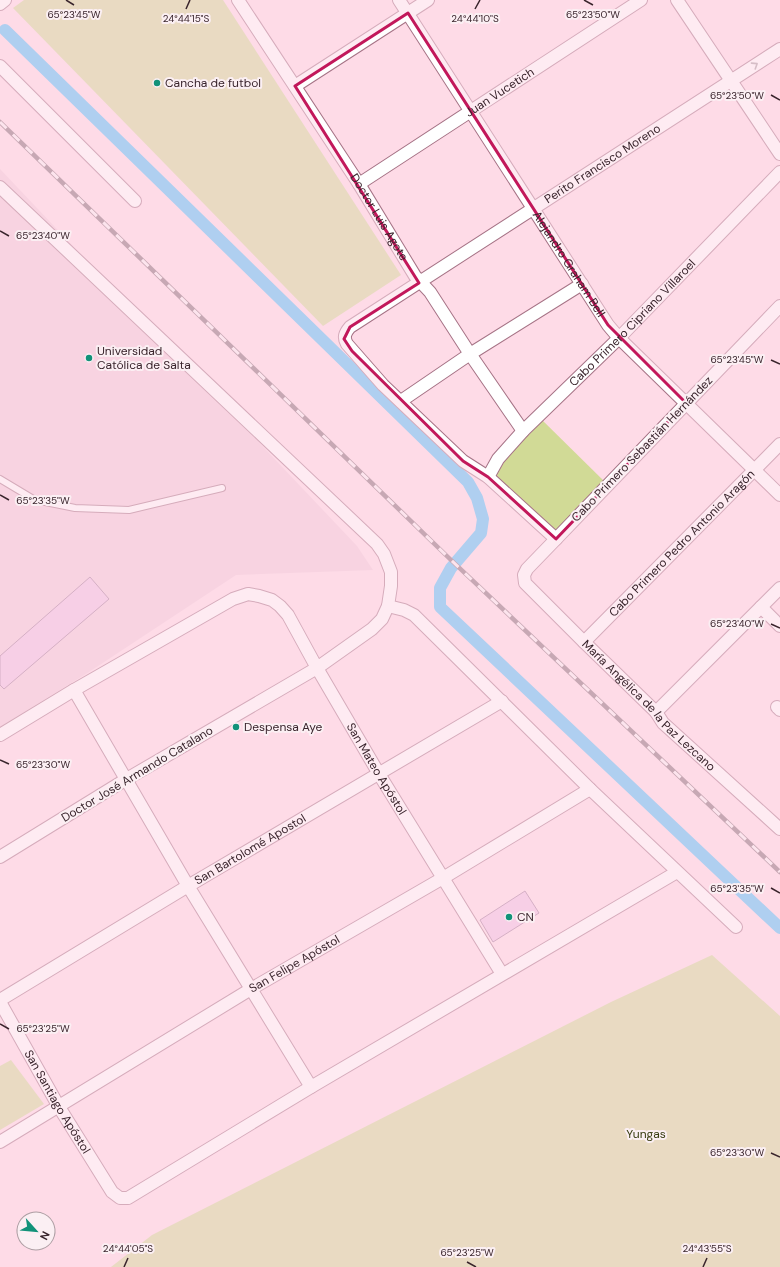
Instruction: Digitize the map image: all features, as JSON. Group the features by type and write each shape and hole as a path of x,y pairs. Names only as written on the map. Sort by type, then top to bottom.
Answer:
{"street":[{"path":"0,4 5,0"},
{"name":"Doctor Luis Agote","path":"238,0 359,184 415,276 430,292 470,354 523,431"},
{"name":"Alejandro Graham Bell","path":"399,0 608,325 619,338 780,494"},
{"path":"295,86 428,0"},
{"name":"Juan Vucetich","path":"359,184 641,0"},
{"path":"677,0 780,154"},
{"name":"Perito Francisco Moreno","path":"401,401 383,385 352,351 344,339 350,327 780,49"},
{"path":"0,66 135,201"},
{"name":"Cabo Primero Cipriano Villaroel","path":"488,477 498,460 523,431 619,338 780,172"},
{"path":"0,187 377,544 384,554 391,572 391,586 388,606 404,610 414,615 590,789 736,927"},
{"path":"556,539 488,477 463,461 401,401 470,354 582,284"},
{"name":"Cabo Primero Sebastián Hernández","path":"524,575 527,569 780,306"},
{"name":"Cabo Primero Pedro Antonio Aragón","path":"584,642 780,444"},
{"name":"María Angélica de la Paz Lezcano","path":"524,575 526,583 656,712 663,723 780,829"},
{"path":"656,712 780,588"},
{"name":"San Mateo Apóstol","path":"0,735 74,690 233,599 248,594 272,600 288,615 379,774 502,974"},
{"name":"Doctor José Armando Catalano","path":"0,857 126,780 317,668 372,629 382,619 388,606"},
{"path":"761,607 780,626"},
{"path":"74,690 188,886 311,1087 677,872"},
{"name":"San Bartolomé Apostol","path":"0,1001 188,886 502,701"},
{"name":"San Felipe Apóstol","path":"0,1142 251,989 443,878 590,789"},
{"name":"San Santiago Apóstol","path":"0,1001 59,1107 112,1192 120,1198 128,1198 311,1087"}],"lane":[{"path":"0,479 35,500 75,508 129,510 222,488"}],"highlighted area":[{"path":"408,13 608,325 686,403 556,539 488,477 463,461 352,351 344,339 350,327 419,283 295,86"}],"shaded area":[{"name":"Universidad Católica de Salta","path":"0,169 357,546 373,570 236,575 89,672 0,727"}],"green space":[{"path":"24,0 223,0 401,275 323,326 13,8"},
{"path":"538,416 608,485 556,539 488,477"},
{"name":"Yungas","path":"712,955 780,1016 780,1267 111,1267 152,1235 611,1002"},
{"path":"11,1060 44,1104 0,1130 0,1066"}],"building":[{"path":"90,577 109,599 4,689 0,685 0,656"},
{"name":"CN","path":"525,891 539,913 493,942 480,920"}],"waterway":[{"path":"5,30 468,482 477,498 483,519 481,533 451,568 440,588 440,607 780,928"}],"railway":[{"path":"0,122 451,560 780,872"}],"place":[{"name":"Cancha de futbol","path":"157,83"},
{"name":"Universidad Católica de Salta","path":"89,358"},
{"name":"Despensa Aye","path":"236,727"},
{"name":"CN","path":"509,917"}]}
